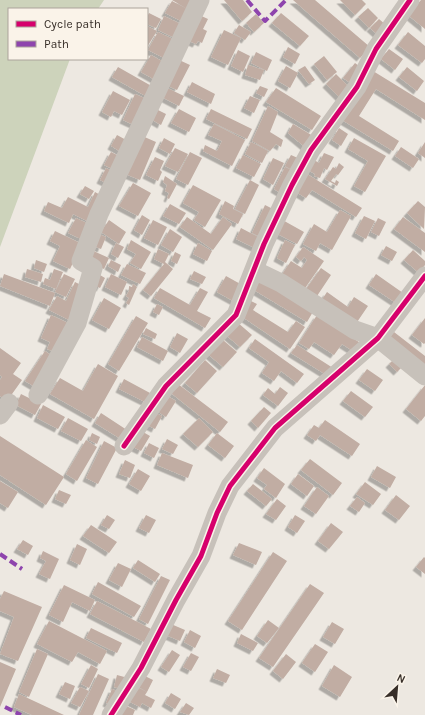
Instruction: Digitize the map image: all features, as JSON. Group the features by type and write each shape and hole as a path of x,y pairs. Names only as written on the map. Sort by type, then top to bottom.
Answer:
{"street":[{"path":"38,395 77,323 93,268 81,262 99,214 200,0"},
{"path":"124,446 166,386 236,315 280,210 311,150 358,87 376,49 410,0"},
{"path":"254,270 281,283 335,319 355,330 378,338 425,376"},
{"path":"111,715 142,668 173,606 201,556 217,513 230,486 275,428 378,338 425,276"}],"green space":[{"path":"0,0 104,0 99,8 8,8 8,60 70,60 0,247"}],"building":[{"path":"172,0 195,0 189,10"},
{"path":"224,0 243,0 252,12 242,21"},
{"path":"293,0 315,0 370,47 360,58"},
{"path":"340,0 362,0 366,4 355,15"},
{"path":"421,0 425,0 425,29 408,15"},
{"path":"172,1 191,11 185,23 165,13"},
{"path":"368,8 378,18 369,28 358,17"},
{"path":"149,13 161,19 156,28 148,24"},
{"path":"281,13 309,36 300,46 272,23"},
{"path":"197,14 208,19 203,29 207,31 202,43 198,41 196,44 185,39"},
{"path":"256,14 264,23 254,32 246,23"},
{"path":"164,16 187,27 179,40 158,30"},
{"path":"379,19 387,26 379,36 370,28"},
{"path":"239,25 251,32 245,40 234,33"},
{"path":"148,26 157,31 148,45"},
{"path":"224,30 241,38 228,65 211,57"},
{"path":"158,32 179,42 170,61 148,50"},
{"path":"408,32 425,46 425,59 422,63 398,45"},
{"path":"288,47 300,54 295,64 283,57"},
{"path":"389,49 403,59 395,70 381,59"},
{"path":"238,50 250,56 243,72 231,66"},
{"path":"256,52 272,60 267,71 251,63"},
{"path":"151,55 167,64 157,81 141,72"},
{"path":"324,56 337,72 327,80 314,64"},
{"path":"177,59 190,65 177,90 164,84"},
{"path":"355,63 363,69 352,84 343,78"},
{"path":"248,65 264,70 260,80 245,75"},
{"path":"286,66 298,73 290,88 278,81"},
{"path":"305,66 315,80 309,84 298,70"},
{"path":"118,67 155,88 149,98 112,77"},
{"path":"407,67 424,81 417,91 399,77"},
{"path":"373,71 425,103 425,120 376,89 359,116 399,141 393,151 342,120"},
{"path":"336,74 351,89 340,98 326,84"},
{"path":"192,82 215,94 211,104 187,92"},
{"path":"163,86 184,96 179,106 158,95"},
{"path":"260,86 268,89 264,97 256,93"},
{"path":"276,88 321,116 312,130 266,102"},
{"path":"113,91 130,100 122,115 114,111 111,117 102,112"},
{"path":"135,94 149,100 136,126 123,120"},
{"path":"250,96 260,100 254,113 244,108"},
{"path":"268,106 278,112 270,132 283,140 281,147 276,144 270,151 252,141"},
{"path":"154,108 166,114 161,125 149,118"},
{"path":"179,109 196,118 189,132 171,123"},
{"path":"211,109 252,129 247,139 206,119"},
{"path":"214,124 245,140 232,166 203,151 205,145 217,151 222,141 208,135"},
{"path":"293,124 313,136 306,148 288,133"},
{"path":"339,128 348,134 341,146 332,140"},
{"path":"117,135 128,141 121,152 111,146"},
{"path":"140,135 156,142 140,180 123,173"},
{"path":"164,138 175,144 170,154 159,148"},
{"path":"354,138 386,156 365,192 354,186 368,161 348,149"},
{"path":"251,142 268,151 262,163 245,154"},
{"path":"425,142 425,158 418,153"},
{"path":"401,147 419,159 413,168 395,156"},
{"path":"175,148 188,154 178,172 165,166"},
{"path":"111,152 123,158 117,171 104,165"},
{"path":"190,152 202,158 188,185 176,179"},
{"path":"324,153 334,157 327,170 324,168 320,178 314,176 315,174 308,170 311,158 319,163"},
{"path":"243,155 261,164 254,177 236,168"},
{"path":"291,155 300,159 294,171 285,166"},
{"path":"155,157 164,161 160,170 162,172 158,181 146,175"},
{"path":"273,158 284,163 273,185 263,179"},
{"path":"339,163 344,167 331,181 335,183 336,180 339,182 337,186 325,179 333,167 336,169"},
{"path":"285,167 294,171 282,194 274,189"},
{"path":"106,168 116,173 110,185 100,180"},
{"path":"307,174 362,208 356,217 312,190 306,198 296,192"},
{"path":"165,176 177,184 169,199 167,198 169,193 165,191 167,185 163,182"},
{"path":"250,180 259,185 245,214 235,209"},
{"path":"133,183 151,193 138,216 119,206"},
{"path":"193,185 221,200 205,227 194,220 199,212 183,203"},
{"path":"85,186 94,191 89,199 80,194"},
{"path":"95,192 104,197 91,223 73,214 69,223 44,211 48,202 62,208 68,197 88,207"},
{"path":"225,201 234,206 233,209 243,214 238,224 219,214"},
{"path":"418,201 425,207 424,229 407,213"},
{"path":"170,204 186,213 179,224 163,216"},
{"path":"265,205 273,209 261,237 252,233"},
{"path":"340,210 351,216 332,250 320,243 316,251 303,244 314,224 327,232"},
{"path":"142,215 150,220 142,235 134,230"},
{"path":"364,216 375,221 366,239 355,233"},
{"path":"187,217 211,234 223,217 232,224 213,250 180,227"},
{"path":"403,217 425,233 425,252 394,229"},
{"path":"76,218 91,225 83,240 68,233"},
{"path":"279,218 304,232 297,244 272,231"},
{"path":"378,218 386,222 379,236 371,232"},
{"path":"109,220 126,232 119,244 101,232"},
{"path":"153,220 167,227 158,245 144,238"},
{"path":"241,228 262,239 257,249 236,239"},
{"path":"170,229 182,237 173,252 161,245"},
{"path":"55,231 82,244 70,269 53,261 60,246 50,241"},
{"path":"96,233 106,237 101,249 91,245"},
{"path":"131,240 151,252 141,269 130,263 136,254 127,249"},
{"path":"285,240 295,245 286,263 277,258"},
{"path":"116,243 124,247 118,258 111,254"},
{"path":"198,243 212,251 207,261 193,254"},
{"path":"386,246 397,252 392,261 381,255"},
{"path":"303,247 324,261 303,291 281,276 291,261 302,268 307,260 304,257 301,261 296,257"},
{"path":"89,249 109,258 104,269 85,261"},
{"path":"158,249 169,254 165,262 173,269 151,296 143,290 164,264 154,259"},
{"path":"413,250 425,261 425,265 419,273 404,260"},
{"path":"175,252 181,255 177,264 171,261"},
{"path":"36,260 47,264 44,272 34,268"},
{"path":"111,260 121,265 118,272 108,266"},
{"path":"127,264 146,273 140,284 121,275"},
{"path":"321,268 331,275 315,299 304,292"},
{"path":"27,269 43,274 41,282 25,277"},
{"path":"54,269 63,272 56,289 43,284 45,278 50,280"},
{"path":"194,271 206,277 202,284 190,279"},
{"path":"95,272 105,278 100,288 90,283"},
{"path":"4,274 55,293 50,306 0,286"},
{"path":"64,274 75,279 66,297 55,292"},
{"path":"111,274 127,282 121,295 105,287"},
{"path":"376,274 403,293 396,303 369,285"},
{"path":"226,276 244,286 235,302 217,292"},
{"path":"261,279 314,310 307,322 254,290"},
{"path":"75,282 87,288 71,321 49,310 57,296 66,301"},
{"path":"133,284 137,287 129,305 126,303 129,298 126,296 129,291 129,286 132,287"},
{"path":"160,288 190,305 200,288 208,292 197,311 211,318 205,328 154,298"},
{"path":"327,292 348,307 354,297 368,306 355,325 321,301"},
{"path":"104,298 121,308 109,329 92,320"},
{"path":"251,301 257,304 253,310 288,332 296,321 305,327 290,349 241,316"},
{"path":"157,304 163,307 159,315 153,312"},
{"path":"51,315 70,324 58,353 47,349 50,342 41,338"},
{"path":"317,315 362,344 356,353 342,344 334,355 314,342 309,349 299,343"},
{"path":"136,316 148,323 119,371 108,364"},
{"path":"425,318 425,343 424,344 412,335"},
{"path":"237,322 252,335 240,347 226,335"},
{"path":"146,328 157,334 155,339 143,334"},
{"path":"394,332 425,356 425,372 386,342"},
{"path":"177,333 188,339 180,353 170,347"},
{"path":"142,337 168,351 163,361 137,347"},
{"path":"255,339 304,374 297,383 281,371 274,381 262,373 269,362 249,348"},
{"path":"223,340 237,352 223,367 209,355"},
{"path":"297,345 333,368 328,376 291,353"},
{"path":"0,348 21,363 13,374 22,380 7,401 0,396 0,380 2,377 0,375"},
{"path":"45,351 55,358 35,387 25,381"},
{"path":"394,359 402,367 397,372 389,364"},
{"path":"205,360 217,371 197,393 185,383"},
{"path":"98,364 118,376 94,419 50,394 60,378 83,391"},
{"path":"367,369 383,380 375,391 359,380"},
{"path":"124,379 150,393 145,402 119,389"},
{"path":"178,384 228,422 220,432 171,393"},
{"path":"425,385 425,416 421,421 406,409"},
{"path":"280,387 288,393 278,406 263,395 268,388 275,394"},
{"path":"351,391 373,407 365,417 343,401"},
{"path":"21,394 41,404 35,415 16,405"},
{"path":"166,395 176,401 166,417 157,411"},
{"path":"43,405 65,417 58,429 37,418"},
{"path":"264,407 271,413 258,428 251,421"},
{"path":"152,411 162,416 155,429 145,424"},
{"path":"101,413 130,432 124,441 95,423"},
{"path":"68,418 88,429 81,441 61,431"},
{"path":"199,418 213,432 198,447 183,434"},
{"path":"325,420 360,444 352,456 320,435 316,441 307,435 314,425 319,428"},
{"path":"138,429 150,436 141,451 129,445"},
{"path":"92,433 100,437 97,444 89,440"},
{"path":"217,433 234,446 225,458 208,445"},
{"path":"0,436 64,477 46,505 0,475"},
{"path":"167,439 178,445 173,454 162,449"},
{"path":"86,440 97,447 77,481 66,474"},
{"path":"104,441 117,448 98,484 86,478"},
{"path":"149,443 159,448 154,458 144,453"},
{"path":"162,453 193,465 188,478 157,465"},
{"path":"310,459 342,483 333,495 301,470"},
{"path":"125,460 135,465 130,478 119,474"},
{"path":"377,466 396,477 390,488 371,477"},
{"path":"264,468 285,484 276,498 264,489 267,485 257,478"},
{"path":"138,469 150,476 141,491 129,484"},
{"path":"298,474 314,486 307,496 291,484"},
{"path":"0,481 18,492 8,508 0,503"},
{"path":"365,482 381,494 373,505 356,494"},
{"path":"253,484 272,499 266,506 247,491"},
{"path":"317,487 329,496 316,514 304,506"},
{"path":"59,490 71,495 66,504 55,499"},
{"path":"396,495 410,506 399,520 385,510"},
{"path":"357,497 365,503 359,512 350,506"},
{"path":"277,499 286,506 276,520 266,514"},
{"path":"107,515 115,520 109,529 101,525"},
{"path":"146,515 156,520 149,533 139,528"},
{"path":"295,515 305,521 297,533 288,527"},
{"path":"331,523 343,532 329,549 318,541"},
{"path":"91,525 117,542 109,553 83,536"},
{"path":"23,540 33,546 28,555 17,549"},
{"path":"239,543 262,552 256,565 233,555"},
{"path":"77,544 87,549 80,565 70,560"},
{"path":"43,551 59,559 50,579 39,574 46,561 40,558"},
{"path":"273,552 287,561 242,630 228,621"},
{"path":"424,557 425,558 425,574 416,567"},
{"path":"138,560 160,574 155,582 133,568"},
{"path":"118,563 131,569 122,587 109,580"},
{"path":"161,576 170,580 148,624 139,619"},
{"path":"98,582 141,606 134,617 92,594"},
{"path":"310,584 324,593 273,667 259,658"},
{"path":"64,585 95,600 90,611 72,602 63,622 49,615"},
{"path":"4,591 42,607 18,661 0,654 14,617 0,611 0,599"},
{"path":"97,601 151,629 144,642 90,614"},
{"path":"268,620 279,628 267,643 257,636"},
{"path":"49,621 107,651 100,664 78,652 72,662 37,644"},
{"path":"332,622 344,629 335,644 323,637"},
{"path":"171,624 185,630 180,641 166,635"},
{"path":"91,628 122,643 117,653 86,638"},
{"path":"190,630 201,636 195,648 184,642"},
{"path":"241,634 258,643 253,651 237,643"},
{"path":"315,644 328,652 315,672 302,663"},
{"path":"37,649 48,654 29,697 19,692"},
{"path":"172,650 180,655 169,672 161,667"},
{"path":"191,653 199,657 191,671 183,667"},
{"path":"286,654 296,662 283,679 273,671"},
{"path":"0,662 16,669 0,707"},
{"path":"91,665 98,669 89,688 81,684"},
{"path":"334,665 352,677 340,697 322,686"},
{"path":"217,669 230,675 226,683 213,678"},
{"path":"98,674 109,679 93,715 79,715"},
{"path":"117,675 128,678 124,690 114,687"},
{"path":"143,675 153,680 147,692 137,686"},
{"path":"65,682 75,686 70,699 59,694"},
{"path":"80,687 89,691 80,707 71,703"},
{"path":"137,687 147,692 145,695 155,700 151,708 142,703 140,707 130,702"},
{"path":"112,689 121,693 115,707 106,703"},
{"path":"171,693 181,699 175,709 165,703"},
{"path":"19,694 64,715 32,715 14,707"},
{"path":"186,703 194,708 189,715 180,712"},
{"path":"124,705 135,710 133,715 119,715"}],"marked path":[{"path":"247,0 265,21 286,0"},
{"path":"0,554 22,569"},
{"path":"5,707 21,715"}],"cycle path":[{"path":"124,446 166,386 236,315 264,244 292,185 311,150 357,87 376,49 410,0"},
{"path":"111,715 141,668 176,600 201,556 217,513 230,486 275,428 378,338 425,276"}]}
